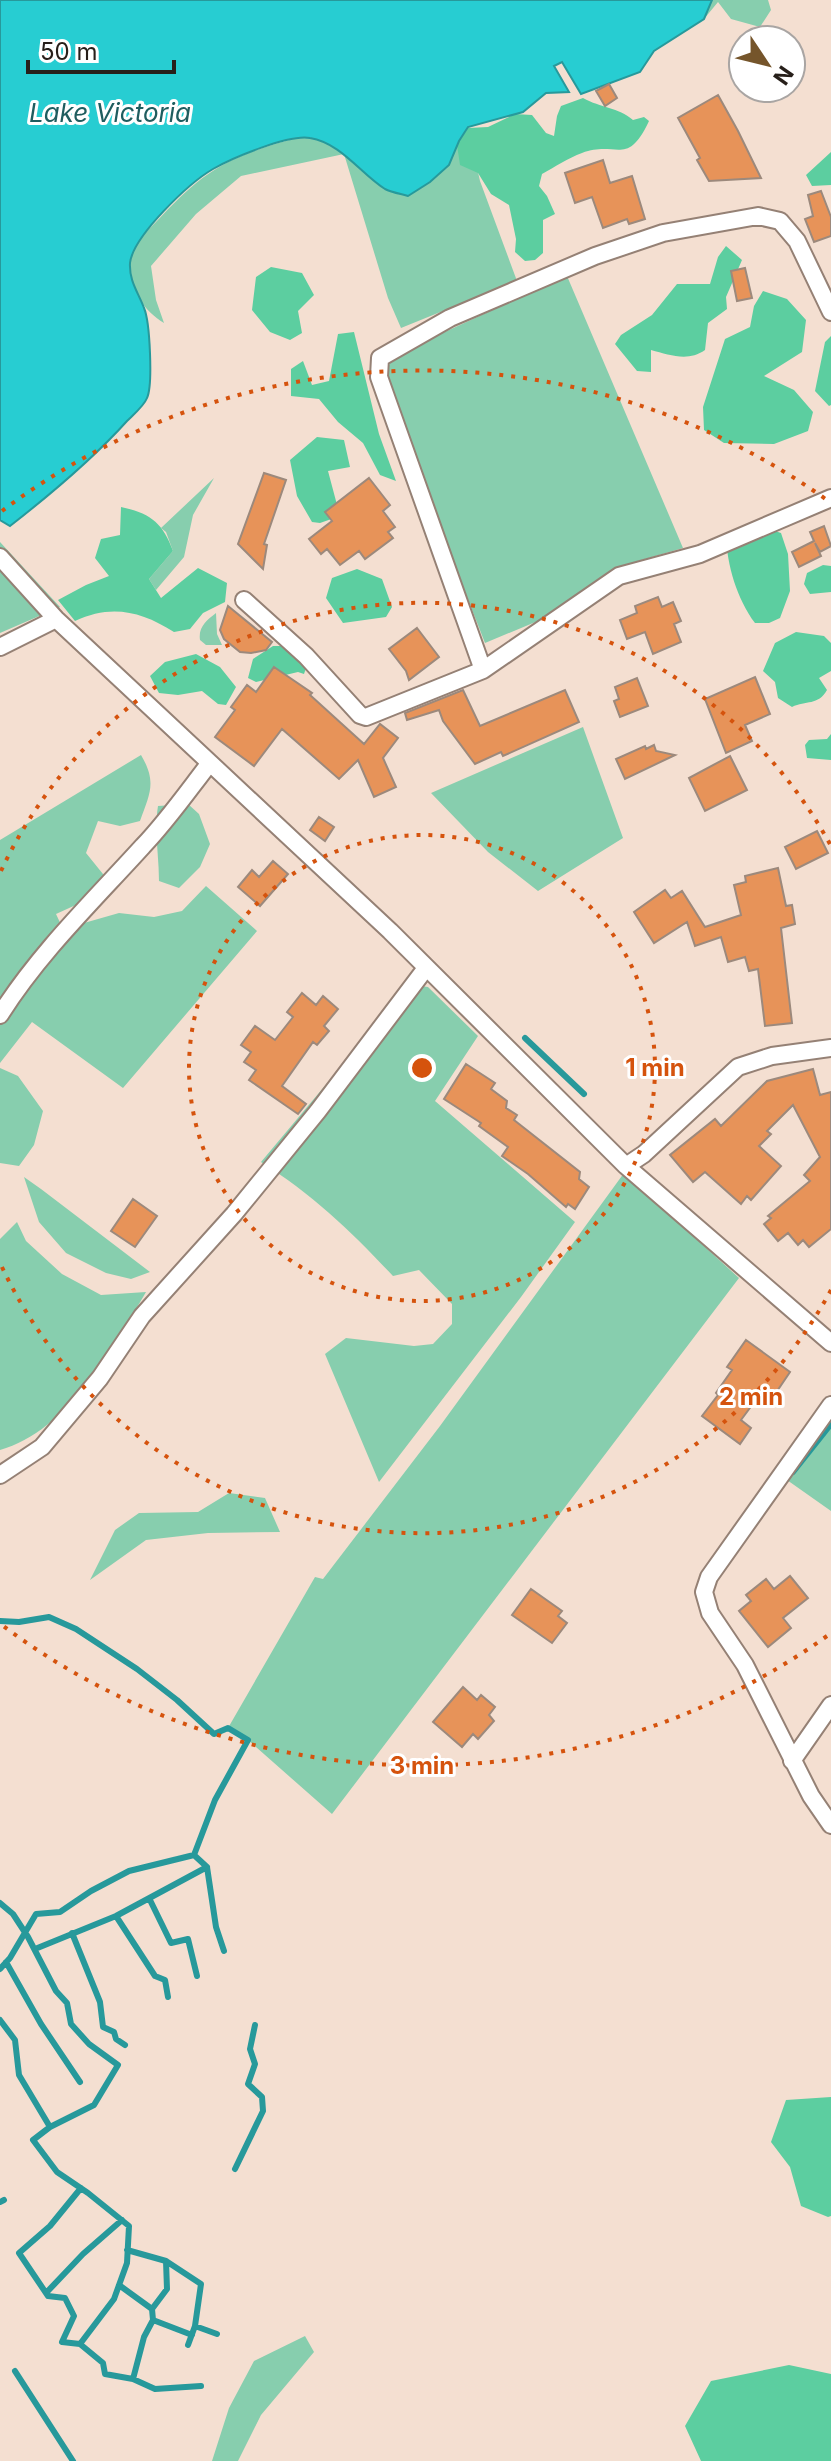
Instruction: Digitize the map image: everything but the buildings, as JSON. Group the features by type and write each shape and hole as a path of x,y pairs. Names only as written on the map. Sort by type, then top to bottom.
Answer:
{"street":[{"path":"483,670 379,377 380,358 450,318 595,256 663,233 758,216 780,221 797,241 831,312"},
{"path":"244,600 306,656 363,717 483,670 619,576 700,554 831,498"},
{"path":"0,557 56,619 426,968 626,1166 831,1343"},
{"path":"0,647 56,619"},
{"path":"0,1015 14,993 76,919 145,845 209,764"},
{"path":"0,1475 42,1447 100,1378 142,1316 234,1214 318,1111 426,968"},
{"path":"626,1166 644,1154 738,1067 772,1056 831,1048"},
{"path":"831,1405 709,1577 704,1592 710,1613 745,1665 792,1761 831,1825"},
{"path":"792,1761 831,1705"}],"green space":[{"path":"712,0 768,0 771,10 762,24 749,24 731,19 718,2 704,19"},
{"path":"583,98 621,112 633,120 644,117 649,121 634,144 627,148 582,153 542,174 539,186 555,214 543,220 543,253 535,260 525,261 515,252 516,239 509,205 491,194 478,173 460,165 457,145 468,128 488,127 515,114 532,115 546,133 554,136 561,106"},
{"path":"468,128 480,181 517,281 401,328 388,298 344,155 384,188 449,165"},
{"path":"299,138 328,144 343,154 241,176 196,214 151,266 156,300 164,323 142,303 131,277 131,256 135,246 170,208 208,174 253,151"},
{"path":"831,152 831,185 812,186 806,175"},
{"path":"726,246 742,260 726,297 727,309 708,323 705,350 685,357 651,350 651,372 637,371 615,344 621,335 652,315 677,284 710,284 718,257"},
{"path":"271,267 302,273 314,295 298,311 302,333 290,340 270,332 252,310 256,277"},
{"path":"567,276 683,548 621,566 545,618 485,643 418,471 385,373 392,359 412,347"},
{"path":"763,291 787,299 806,320 802,352 764,376 794,390 813,412 808,431 774,444 724,443 704,430 703,407 725,339 750,327 754,306"},
{"path":"354,332 379,434 396,481 380,475 363,443 338,422 319,399 291,396 291,369 303,361 312,385 329,381 338,334"},
{"path":"831,336 829,406 815,391 825,342"},
{"path":"317,437 344,440 350,467 328,471 340,516 320,523 312,522 297,496 290,460"},
{"path":"214,478 193,515 184,557 156,590 149,579 173,551 166,532 161,528"},
{"path":"121,507 148,516 160,526 169,541 173,551 149,579 161,598 198,568 227,583 225,602 203,613 190,629 174,632 150,619 126,612 101,613 75,621 58,600 109,576 95,558 101,539 120,535"},
{"path":"766,528 781,533 788,554 790,591 780,618 769,623 755,623 734,581 726,536"},
{"path":"0,542 60,607 0,633"},
{"path":"823,565 831,566 831,592 810,594 804,584 807,573"},
{"path":"357,569 382,579 392,607 386,617 343,623 326,598 332,578"},
{"path":"216,613 217,634 222,645 206,645 200,640 200,631"},
{"path":"796,632 824,636 831,643 831,671 819,678 827,690 823,695 816,701 792,707 778,698 775,682 763,671 775,643"},
{"path":"273,646 283,646 306,668 304,674 298,672 256,682 248,678 253,659"},
{"path":"196,654 220,667 236,687 226,705 218,704 202,691 178,695 159,693 150,676 165,662"},
{"path":"583,727 623,838 538,891 488,852 431,793"},
{"path":"831,734 831,760 807,758 805,745 809,740 827,739"},
{"path":"141,755 149,773 150,788 140,821 120,826 98,821 86,853 107,879 89,899 56,914 63,929 119,913 154,917 182,911 206,886 257,931 123,1088 32,1022 0,1063 0,840"},
{"path":"188,804 199,814 210,844 200,867 179,888 159,881 157,815 158,806"},
{"path":"414,985 428,987 478,1036 435,1101 575,1222 379,1482 325,1354 346,1338 414,1346 433,1344 452,1324 452,1304 419,1270 393,1276 331,1214 261,1162 370,1032"},
{"path":"0,1068 18,1076 43,1111 34,1145 19,1166 0,1163"},
{"path":"624,1173 739,1278 332,1814 248,1740 228,1728 315,1577 323,1579 440,1426"},
{"path":"24,1177 150,1272 131,1279 106,1273 66,1253 39,1222"},
{"path":"17,1222 26,1241 62,1274 101,1295 146,1292 103,1362 67,1407 24,1440 0,1450 0,1239"},
{"path":"831,1428 831,1511 787,1480"},
{"path":"229,1493 265,1498 280,1532 208,1533 146,1540 90,1580 115,1530 139,1513 198,1512"},
{"path":"831,2097 831,2216 828,2217 801,2206 790,2167 771,2142 786,2100"},
{"path":"305,2336 314,2352 261,2415 238,2461 212,2461 229,2408 254,2361"},
{"path":"789,2365 831,2374 831,2461 701,2461 685,2426 711,2381"}],"water":[{"name":"Lake Victoria","path":"0,0 712,0 704,19 654,51 640,72 581,94 562,62 554,66 569,92 546,93 523,112 468,127 449,165 408,196 385,189 341,152 310,138 261,148 222,164 203,176 151,225 133,252 130,263 132,281 148,326 150,380 146,401 85,463 10,526 0,520"}],"waterway":[{"path":"525,1038 584,1094"},
{"path":"793,1472 831,1424"},
{"path":"0,1621 19,1622 49,1617 76,1629 137,1669 214,1734 228,1728 248,1740 215,1800 194,1855"},
{"path":"0,1969 36,1914 60,1912 129,1871 194,1855 207,1867"},
{"path":"35,1949 116,1916 207,1867 216,1927 224,1951"},
{"path":"150,1900 171,1943 188,1939 197,1976"},
{"path":"0,1903 13,1914 56,1991 67,2003 71,2024 89,2044 118,2065 94,2105 50,2127 33,2140 57,2172 129,2226 127,2263 114,2299 80,2344"},
{"path":"116,1916 155,1976 165,1980 168,1997"},
{"path":"72,1933 100,2002 103,2027 114,2032 116,2039 125,2045"},
{"path":"6,1962 41,2024 80,2082"},
{"path":"0,2020 15,2040 19,2075 50,2127"},
{"path":"235,2169 263,2111 262,2097 248,2084 255,2064 250,2049 255,2025"},
{"path":"81,2188 50,2226 19,2253 48,2296 65,2298 74,2316 62,2342 80,2344 103,2363 105,2374 133,2379 155,2389 201,2386"},
{"path":"0,2202 4,2200"},
{"path":"46,2293 83,2254 122,2220"},
{"path":"127,2250 166,2261 201,2284 195,2326 188,2345"},
{"path":"152,2309 167,2289 166,2261"},
{"path":"119,2285 152,2309 153,2320 192,2335"},
{"path":"133,2379 144,2337 153,2320"},
{"path":"195,2326 217,2334"},
{"path":"15,2371 73,2461"}]}
